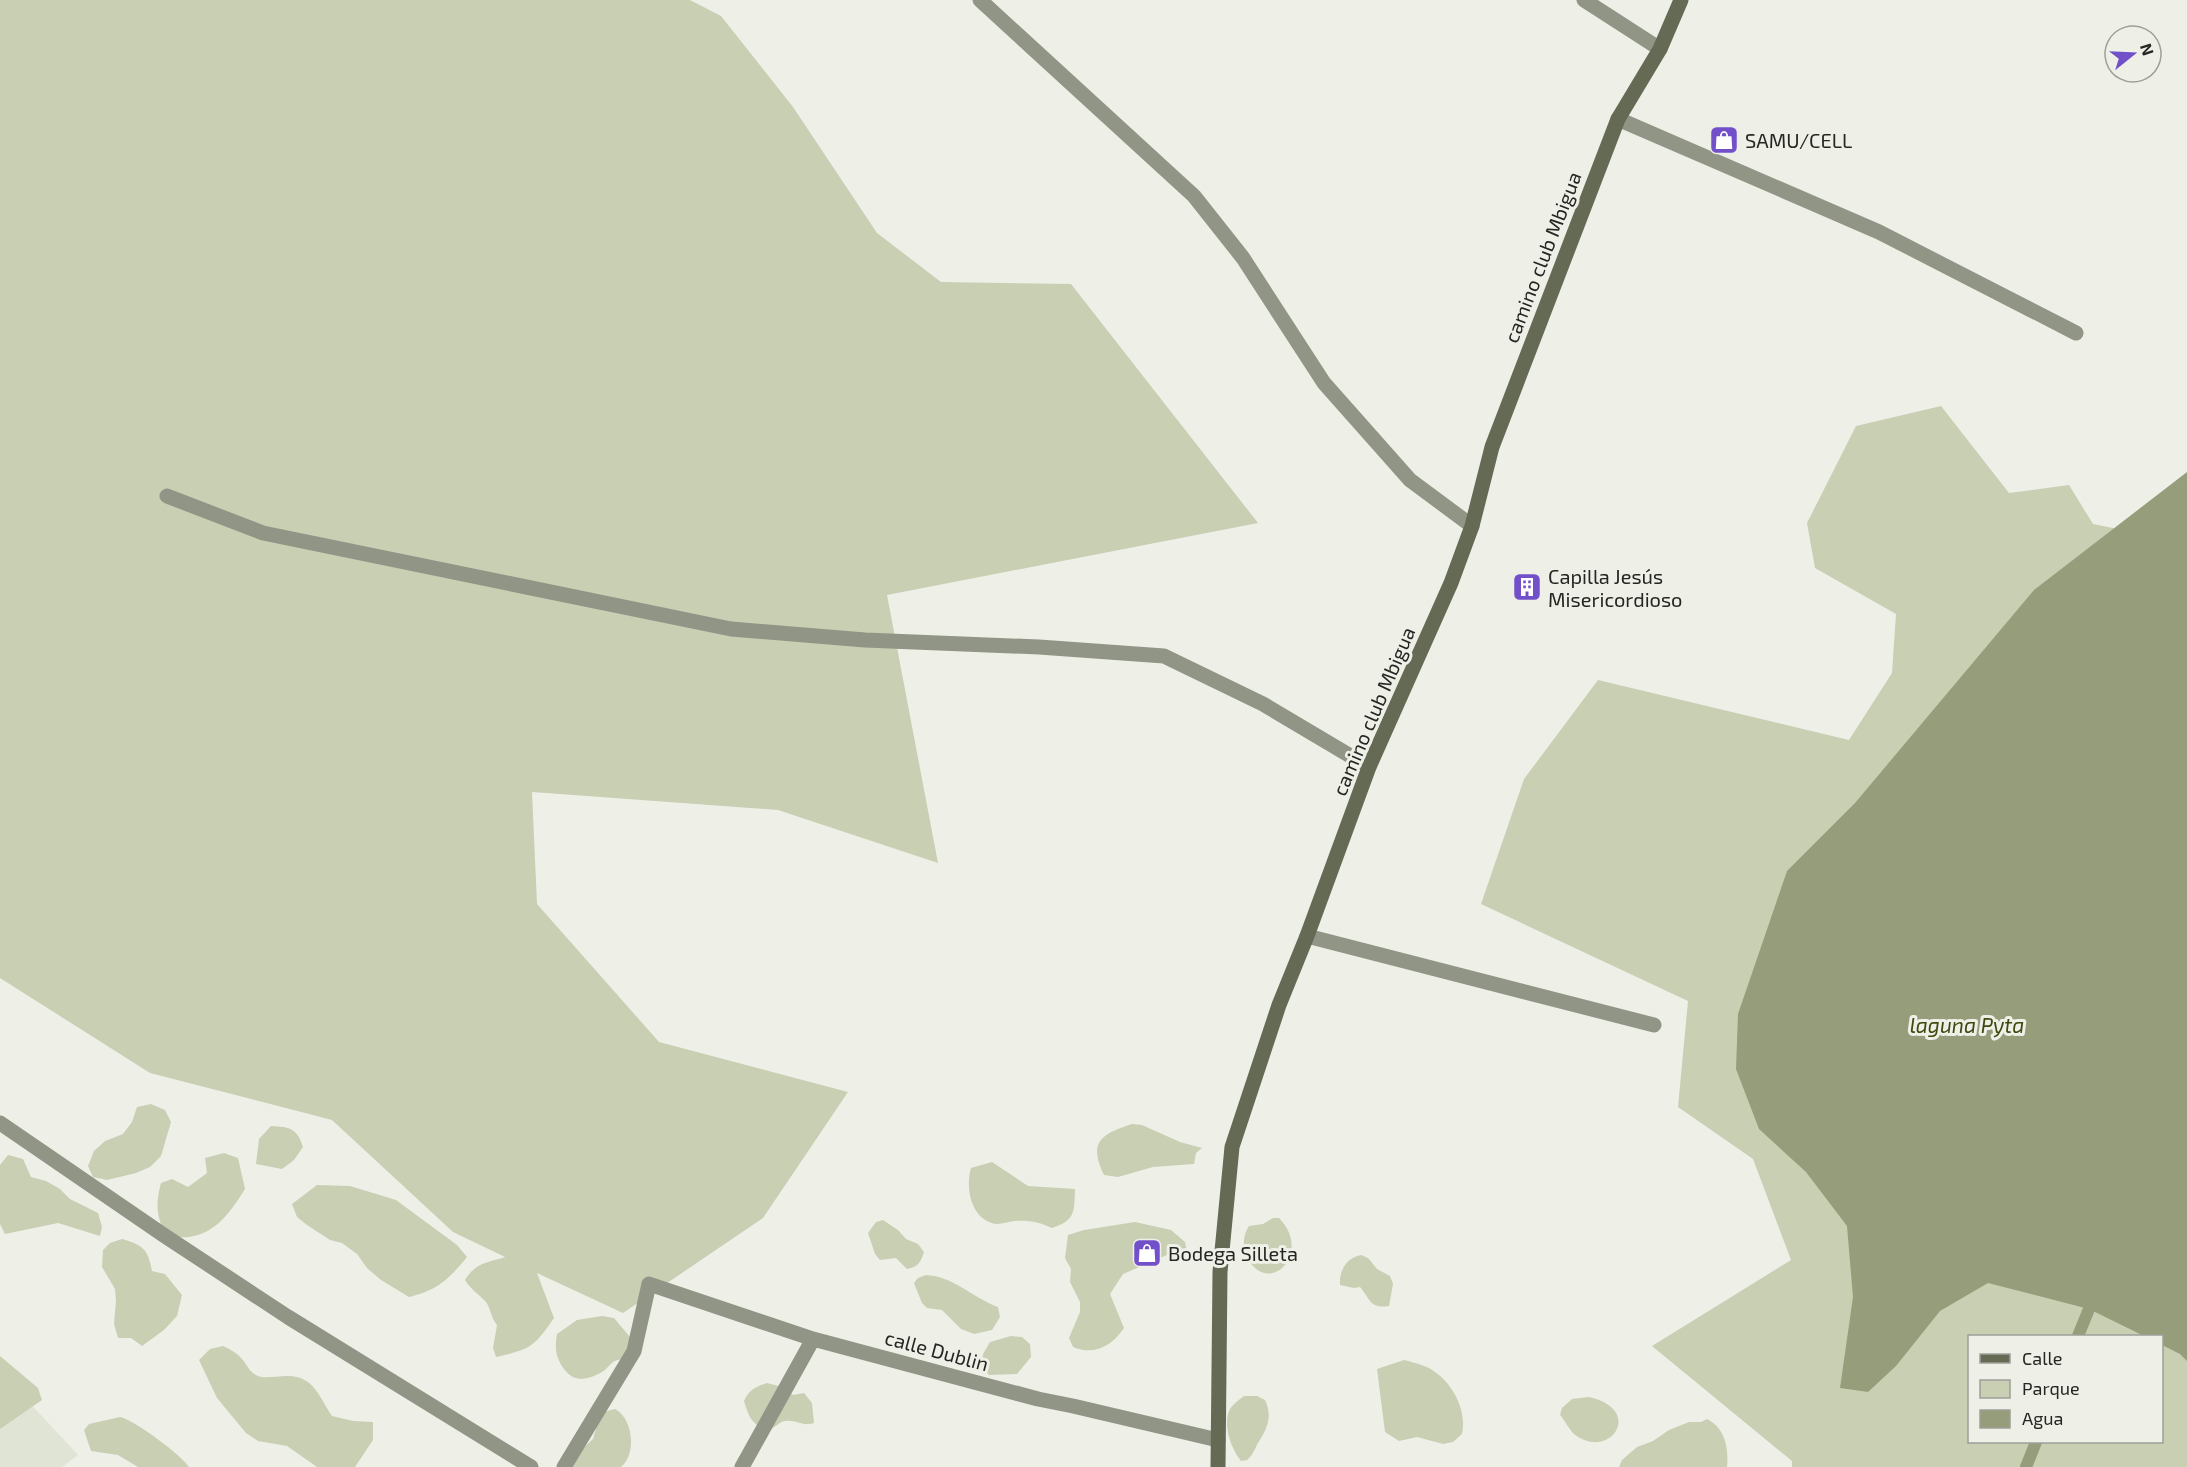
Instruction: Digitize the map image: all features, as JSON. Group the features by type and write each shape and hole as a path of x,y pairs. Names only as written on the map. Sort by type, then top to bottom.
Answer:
{"main road":[{"name":"camino club Mbigua","path":"1218,1467 1220,1272 1232,1147 1279,1005 1369,767 1451,583 1472,526 1492,447 1618,119 1660,49 1681,0"}],"street":[{"path":"980,0 1194,196 1244,258 1324,383 1410,480 1472,526"},
{"path":"1584,0 1660,49"},
{"path":"1618,119 1879,231 2076,333"},
{"path":"167,496 263,534 731,629 865,640 1039,647 1164,656 1263,704 1369,767"},
{"path":"1307,936 1654,1024"},
{"path":"0,1123 288,1317 531,1467"},
{"name":"calle Dublin","path":"564,1467 634,1351 649,1284 813,1339 1038,1399 1218,1440"},
{"path":"742,1467 813,1339"}],"shaded area":[{"path":"0,1371 78,1455 62,1467 0,1467"}],"green space":[{"path":"0,0 690,0 721,16 793,107 877,233 941,282 1071,284 1258,523 887,595 938,863 778,810 532,792 537,904 659,1042 848,1092 763,1218 623,1313 537,1273 554,1318 531,1345 517,1352 496,1357 493,1348 497,1325 486,1302 465,1280 478,1266 505,1257 453,1232 332,1120 150,1073 0,978"},
{"path":"1941,406 2009,493 2069,485 2093,524 2148,535 2187,529 2187,1467 1792,1467 1792,1461 1652,1346 1791,1260 1753,1159 1678,1107 1688,1001 1481,904 1524,779 1598,680 1849,740 1892,673 1896,614 1815,568 1807,523 1856,426"},
{"path":"151,1104 165,1110 171,1122 161,1156 150,1167 136,1173 107,1180 93,1177 88,1166 94,1151 105,1141 123,1134 132,1122 137,1107"},
{"path":"1132,1124 1142,1125 1180,1142 1202,1148 1196,1153 1194,1164 1153,1167 1118,1177 1104,1175 1097,1155 1100,1141 1112,1132"},
{"path":"271,1126 292,1130 303,1147 294,1160 282,1169 256,1164 259,1139"},
{"path":"224,1153 238,1158 245,1189 234,1205 222,1220 208,1231 189,1237 165,1236 158,1210 161,1183 172,1179 188,1187 207,1173 205,1158"},
{"path":"8,1155 23,1159 31,1177 46,1181 60,1189 70,1199 98,1213 102,1227 100,1236 58,1223 5,1234 0,1224 0,1165"},
{"path":"992,1162 1028,1186 1075,1189 1074,1209 1070,1218 1052,1228 1025,1221 997,1224 981,1217 972,1202 969,1176 971,1168"},
{"path":"317,1185 350,1186 396,1200 457,1245 467,1257 442,1283 428,1291 409,1297 381,1280 367,1268 357,1254 342,1243 330,1240 297,1217 292,1204"},
{"path":"1273,1218 1279,1218 1288,1231 1292,1244 1290,1256 1284,1266 1276,1272 1266,1273 1256,1269 1247,1258 1244,1250 1245,1233 1249,1226 1263,1224"},
{"path":"883,1220 898,1230 906,1239 918,1244 924,1252 916,1265 907,1269 896,1258 880,1260 875,1254 868,1233 876,1222"},
{"path":"1135,1222 1171,1230 1185,1242 1188,1258 1167,1255 1123,1274 1110,1294 1124,1328 1114,1340 1102,1348 1081,1350 1073,1347 1069,1338 1080,1312 1080,1302 1070,1282 1071,1269 1065,1258 1068,1235 1084,1230"},
{"path":"122,1239 140,1246 149,1258 152,1271 165,1274 182,1295 177,1316 164,1330 142,1346 131,1338 118,1338 114,1324 115,1289 102,1267 103,1250 110,1243"},
{"path":"1361,1255 1368,1258 1377,1269 1390,1276 1393,1284 1389,1306 1377,1306 1371,1302 1360,1287 1340,1285 1344,1266 1351,1259"},
{"path":"926,1275 954,1283 998,1307 1000,1317 992,1330 974,1334 961,1329 942,1310 927,1308 922,1303 914,1283 918,1278"},
{"path":"602,1316 614,1318 630,1337 626,1358 614,1361 603,1371 585,1379 575,1378 566,1372 558,1358 557,1334 577,1320"},
{"path":"1011,1336 1022,1337 1030,1344 1031,1357 1017,1374 989,1375 982,1367 983,1354 990,1342"},
{"path":"223,1346 238,1355 258,1376 286,1376 303,1379 315,1388 332,1416 353,1421 373,1422 373,1440 355,1467 317,1467 287,1446 258,1441 246,1433 217,1398 199,1360 210,1349"},
{"path":"0,1356 38,1388 42,1400 0,1429"},
{"path":"1404,1360 1420,1364 1442,1377 1458,1400 1463,1426 1462,1434 1453,1442 1443,1444 1417,1437 1399,1441 1385,1432 1377,1369"},
{"path":"767,1383 779,1386 793,1395 804,1393 812,1403 814,1423 785,1421 768,1430 754,1423 744,1401 753,1389"},
{"path":"1244,1396 1257,1396 1265,1400 1269,1417 1264,1433 1252,1454 1247,1460 1241,1461 1231,1443 1227,1422 1230,1409"},
{"path":"1589,1397 1606,1403 1616,1412 1619,1422 1616,1431 1609,1438 1599,1442 1587,1441 1574,1434 1560,1415 1562,1408 1572,1399"},
{"path":"615,1409 626,1420 631,1436 629,1454 621,1467 563,1467 593,1439 603,1412"},
{"path":"120,1417 157,1439 189,1467 138,1467 118,1455 91,1451 84,1430 89,1424"},
{"path":"1707,1419 1722,1433 1727,1453 1727,1467 1619,1467 1622,1460 1637,1447 1689,1422 1701,1422"}],"water":[{"name":"laguna Pyta","path":"2187,472 2187,1361 2180,1354 2163,1346 2163,1335 2142,1335 2089,1309 1988,1283 1940,1311 1896,1366 1868,1392 1840,1388 1853,1297 1847,1226 1806,1172 1759,1129 1736,1069 1738,1014 1787,871 1855,803 2034,590"}],"waterway":[{"path":"2078,1335 2089,1309"},
{"path":"2026,1467 2036,1443"}],"place":[{"name":"SAMU/CELL","path":"1724,140"},
{"name":"Capilla Jesús Misericordioso","path":"1527,587"},
{"name":"Bodega Silleta","path":"1147,1253"}]}
